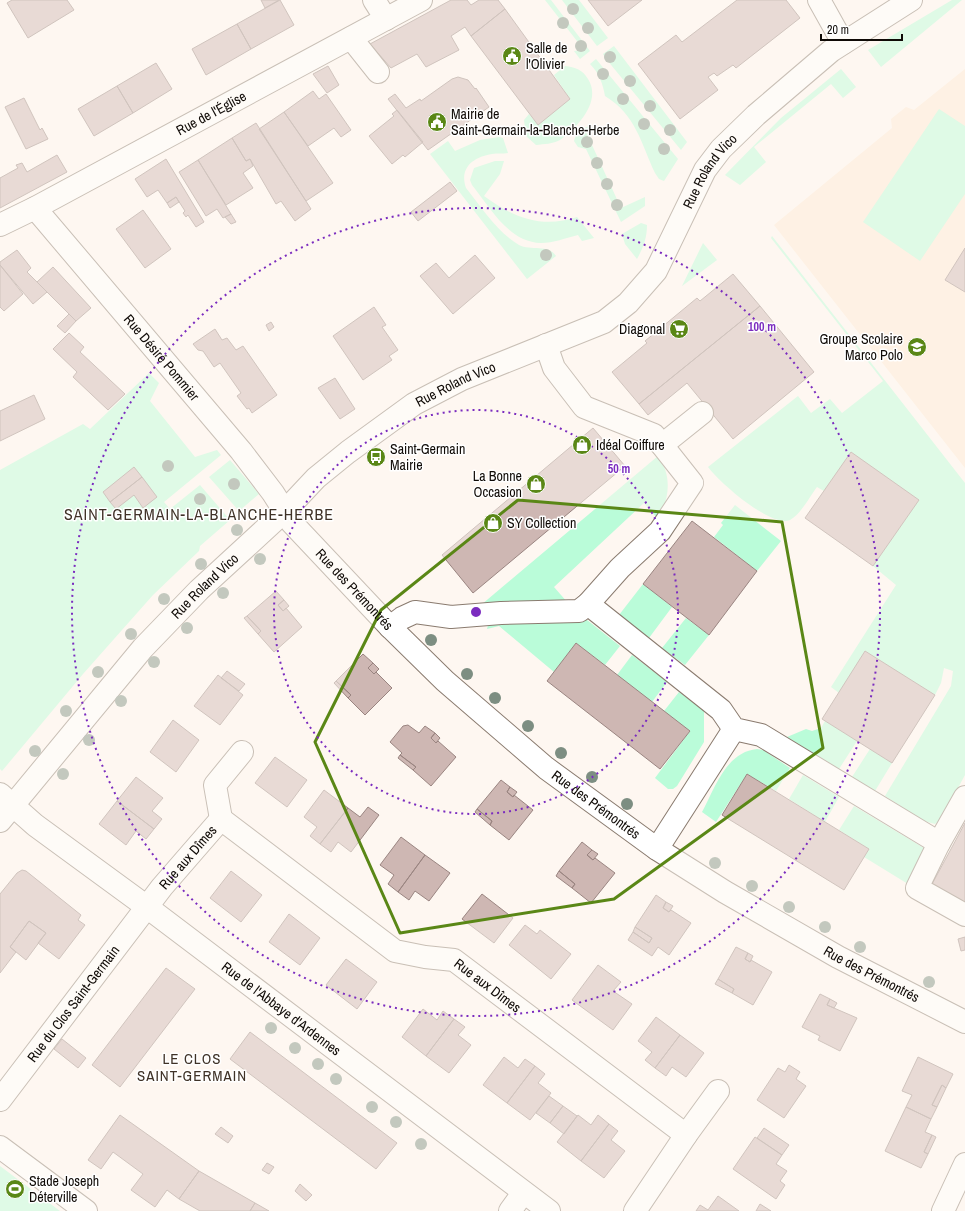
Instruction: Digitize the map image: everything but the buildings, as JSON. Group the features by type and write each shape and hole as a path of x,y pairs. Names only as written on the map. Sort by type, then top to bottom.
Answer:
{"street":[{"path":"374,0 386,19"},
{"name":"Rue de l'Église","path":"0,225 35,208 421,0"},
{"path":"819,0 842,43"},
{"name":"Rue Roland Vico","path":"4,807 143,648 199,590 327,470 414,404 462,379 604,322 628,303 656,271 705,170 721,149 756,115 842,43 912,0"},
{"path":"351,38 378,72"},
{"name":"Rue Désiré Pommier","path":"35,208 241,451 284,511"},
{"path":"390,627 402,618 415,612 451,617 501,613 579,611 588,604 620,568 660,531 692,483 654,435 584,407 554,368 546,345"},
{"path":"662,445 702,413"},
{"name":"Rue des Prémontrés","path":"284,511 292,523 390,627 451,686 546,768 657,849 777,924 965,1022"},
{"path":"588,604 721,710 734,728 761,736 939,843"},
{"path":"657,849 734,728"},
{"path":"221,819 215,786 242,752"},
{"path":"965,797 939,843 917,888 965,915"},
{"name":"Rue de l'Abbaye d'Ardennes","path":"4,807 35,825 147,907 523,1193 549,1211"},
{"name":"Rue aux Dîmes","path":"147,907 221,819 395,951 425,957 454,960 686,1135"},
{"name":"Rue du Clos Saint-Germain","path":"0,1100 147,907"},
{"path":"635,1211 686,1135 718,1091"},
{"path":"0,1147 86,1211"},
{"path":"943,1211 965,1164"},
{"path":"510,1211 523,1193"}],"highlighted area":[{"path":"518,500 782,522 823,748 614,899 400,933 315,742 381,610"}],"shaded area":[{"name":"Groupe Scolaire Marco Polo","path":"965,69 965,468 774,225 892,128 891,119 906,107 914,110"}],"green space":[{"path":"545,0 551,0 590,51 580,59 574,51 584,50"},
{"path":"562,0 579,0 608,38 597,46"},
{"path":"952,0 962,0 881,67 868,50"},
{"path":"614,46 687,142 681,150 603,54"},
{"path":"596,59 678,159 664,181 659,179 655,173 631,121 624,112 605,96 600,79 590,64"},
{"path":"565,66 572,67 584,73 588,79 592,87 590,105 580,121 567,135 560,140 551,143 536,145 526,136 524,120 529,114 538,125 570,99 554,75"},
{"path":"841,69 856,87 843,98 831,84 754,147 766,162 740,185 725,175 781,118"},
{"path":"939,109 965,126 965,194 920,261 863,222"},
{"path":"590,126 594,128 586,132 621,208 645,197 645,206 621,222 586,149 578,147 574,141 576,135 580,131"},
{"path":"499,137 503,138 508,153 485,156 474,161 466,169 464,181 466,188 484,211 497,227 511,240 523,247 549,250 556,256 527,279 430,154 448,141 455,151 480,140"},
{"path":"495,161 504,161 500,174 484,196 505,210 528,219 552,222 577,217 594,238 582,241 578,235 541,243 519,237 510,230 493,213 472,185 470,180 474,168"},
{"path":"641,223 647,225 647,230 644,243 637,259 625,244 622,234"},
{"path":"772,236 965,483 965,775 941,819 935,824 924,821 885,796 951,686 953,671 944,668 941,683 935,695 865,651 839,693 831,687 896,585 873,566 919,500 851,452 824,491 817,487 802,509 794,517 790,520 781,521 759,511 746,502 723,483 708,467 798,396 811,413 830,399 842,413 883,381 771,238"},
{"path":"703,243 717,260 682,286"},
{"path":"149,373 159,383 150,401 195,457 217,450 221,455 164,502 170,509 200,485 230,520 200,546 199,551 153,595 83,674 2,771 0,769 0,470 83,424 90,429"},
{"path":"658,456 666,471 668,487 665,503 658,519 644,503 554,587 568,603 481,605"},
{"path":"230,460 259,494 239,511 209,477"},
{"path":"735,505 781,541 757,571 714,537 723,525 721,523"},
{"path":"643,584 672,607 649,638 619,615"},
{"path":"686,618 709,635 685,665 662,648"},
{"path":"504,619 587,620 620,646 605,665 576,643 554,672 499,626 487,629 489,622"},
{"path":"632,655 667,682 652,702 617,675"},
{"path":"679,692 704,711 704,742 677,786 673,789 668,789 655,778 690,731 664,711"},
{"path":"825,721 857,741 839,769 787,737 806,729 812,731 821,728"},
{"path":"757,749 763,750 790,768 776,791 747,774 716,822 702,812 717,782 729,764 737,757 746,752"},
{"path":"870,749 892,763 875,791 852,777"},
{"path":"803,775 839,797 825,822 789,799"},
{"path":"854,806 924,848 926,852 908,884 864,857 869,849 839,830"},
{"name":"Stade Joseph Déterville","path":"0,1166 60,1211 0,1211"}],"place":[{"name":"Salle de l'Olivier","path":"512,56"},
{"name":"Mairie de Saint-Germain-la-Blanche-Herbe","path":"437,122"},
{"name":"Diagonal","path":"679,329"},
{"name":"Groupe Scolaire Marco Polo","path":"917,347"},
{"name":"Idéal Coiffure","path":"582,445"},
{"name":"Saint-Germain Mairie","path":"376,457"},
{"name":"La Bonne Occasion","path":"536,484"},
{"name":"SY Collection","path":"493,523"},
{"name":"Stade Joseph Déterville","path":"15,1189"}],"district":[{"name":"SAINT-GERMAIN-LA-BLANCHE-HERBE","path":"199,514"},
{"name":"LE CLOS SAINT-GERMAIN","path":"192,1068"}]}
